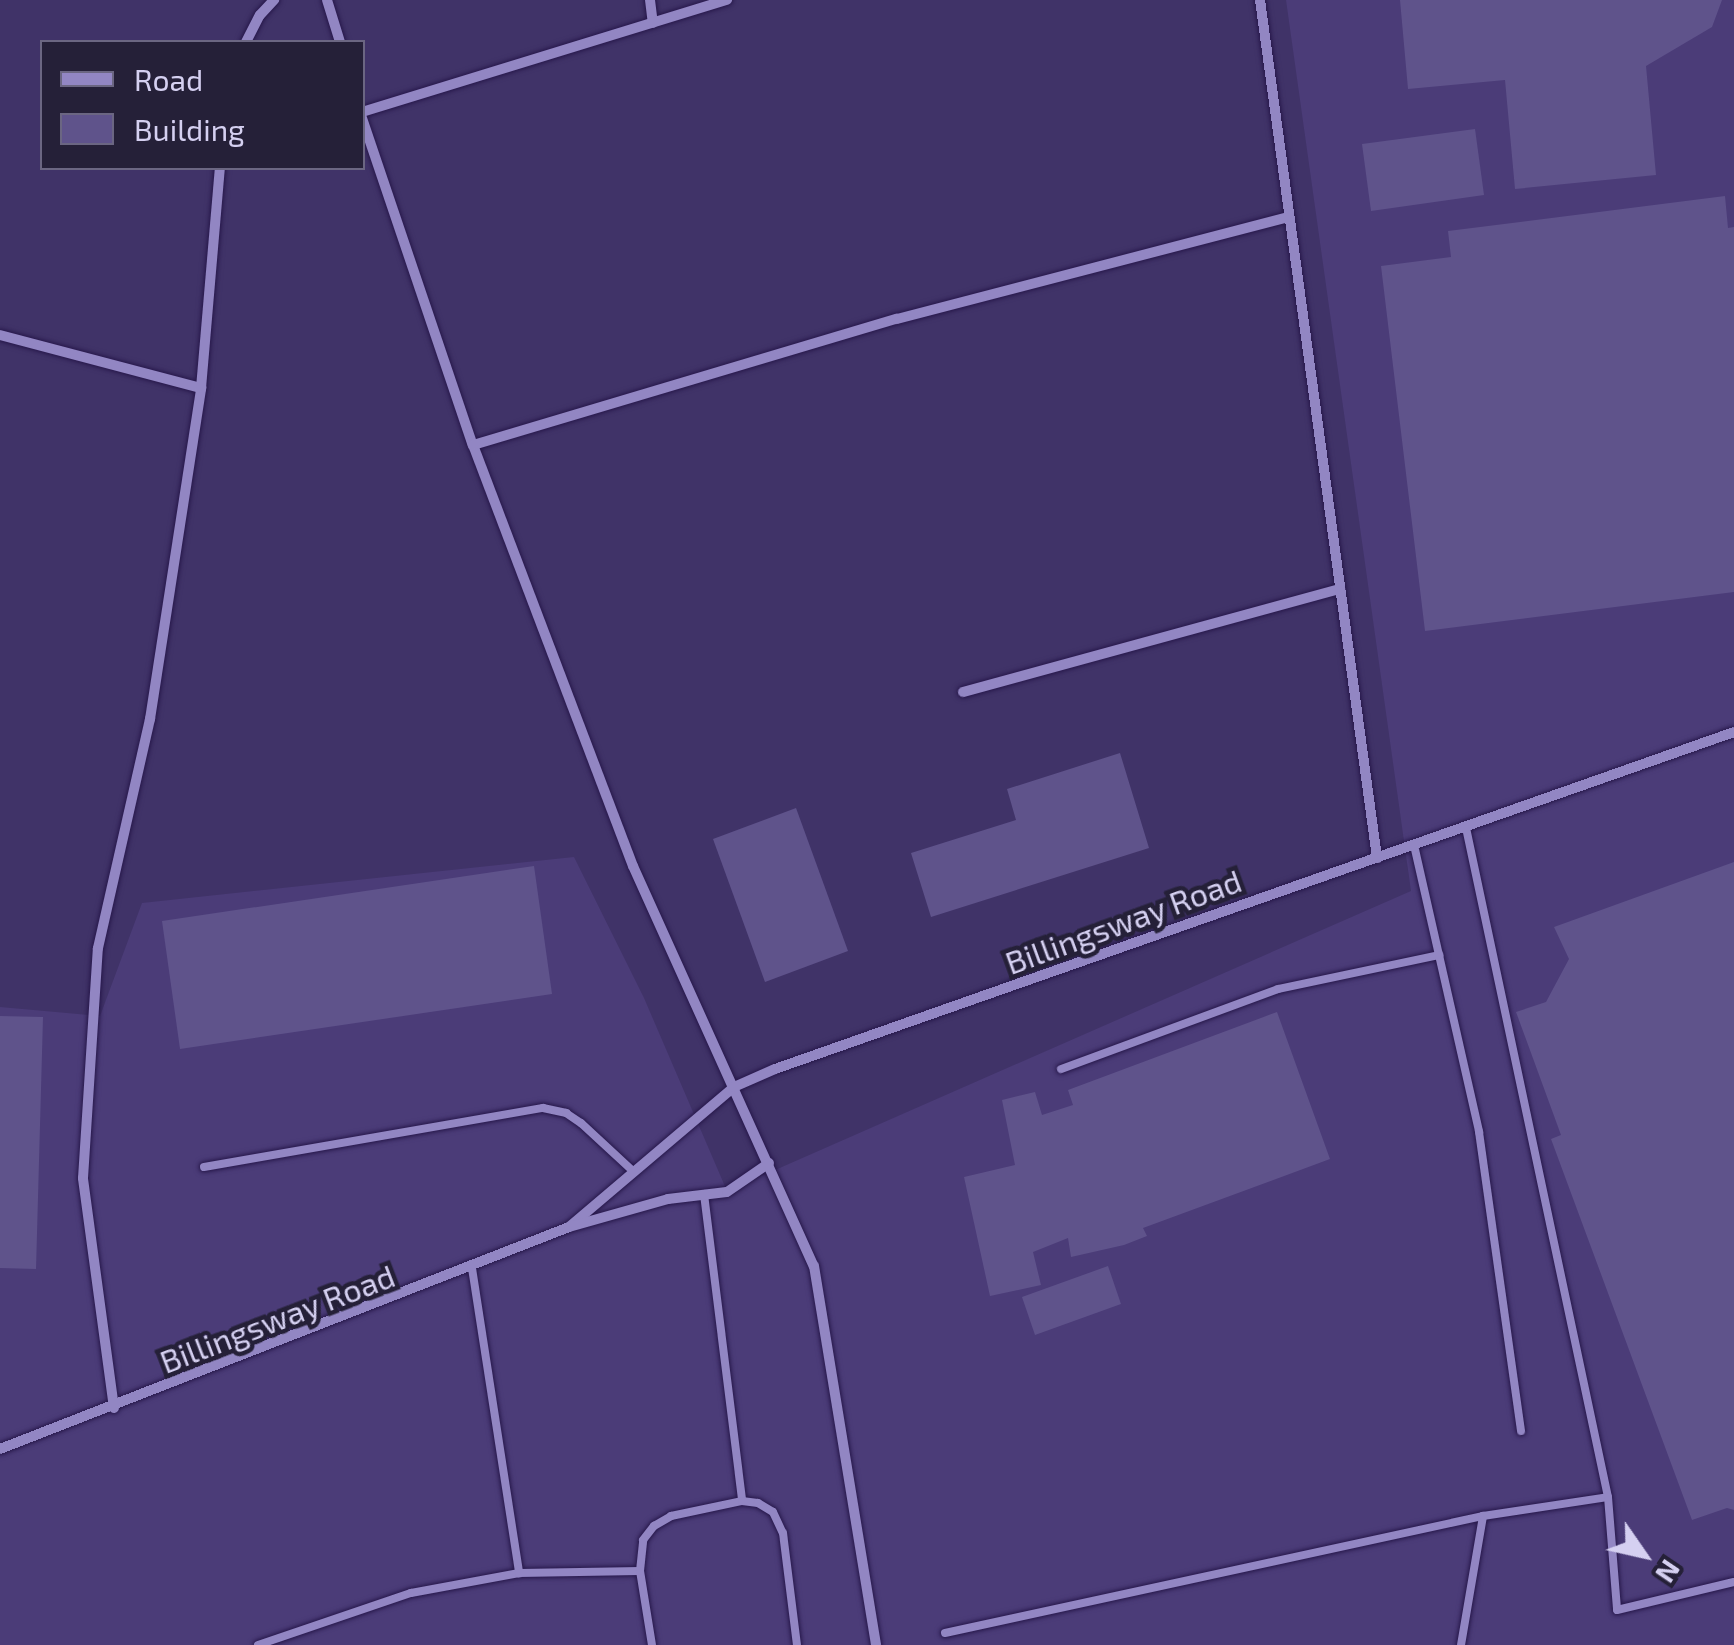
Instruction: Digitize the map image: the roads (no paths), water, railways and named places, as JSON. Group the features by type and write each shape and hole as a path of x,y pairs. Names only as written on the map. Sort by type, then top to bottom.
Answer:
{"street":[{"path":"247,40 260,15 274,0"},
{"path":"327,0 339,40"},
{"path":"650,0 653,22"},
{"path":"365,114 727,0"},
{"path":"1260,0 1377,858"},
{"path":"365,124 473,445 633,866 814,1266 876,1645"},
{"path":"114,1408 83,1178 98,948 150,719 201,388 220,170"},
{"path":"473,445 897,320 1289,216"},
{"path":"0,335 201,388"},
{"path":"963,692 1340,589"},
{"name":"Billingsway Road","path":"569,1227 734,1087 1734,732"},
{"name":"Billingsway Road","path":"0,1450 569,1227 668,1199 727,1192 769,1163"}],"lane":[{"path":"1466,828 1608,1498 1616,1610 1734,1582"},
{"path":"1414,846 1479,1132 1522,1431"},
{"path":"1061,1069 1278,989 1438,955"},
{"path":"204,1167 543,1108 566,1112 634,1172"},
{"path":"704,1194 742,1501"},
{"path":"472,1268 519,1573"},
{"path":"945,1633 1484,1516 1608,1498"},
{"path":"652,1645 640,1571 643,1540 654,1526 671,1516 742,1501 758,1503 773,1512 783,1533 797,1645"},
{"path":"1462,1645 1484,1516"},
{"path":"258,1645 412,1593 519,1573 640,1571"}]}
